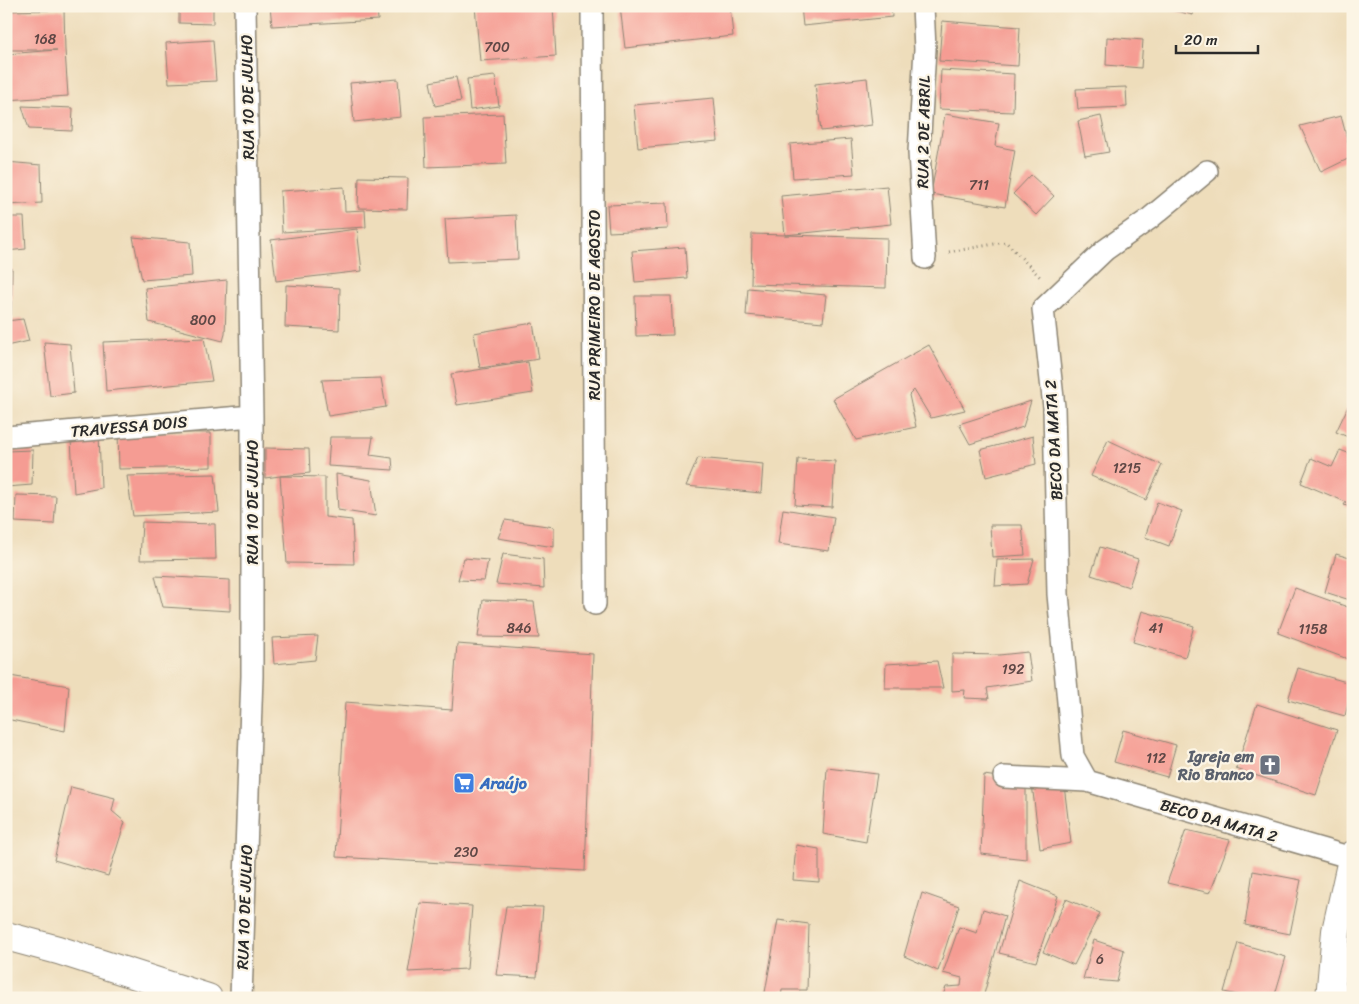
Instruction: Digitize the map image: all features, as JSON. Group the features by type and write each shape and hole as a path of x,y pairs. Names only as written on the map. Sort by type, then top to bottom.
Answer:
{"street":[{"name":"RUA 10 DE JULHO","path":"241,998 252,676 252,416 245,6"},
{"name":"RUA PRIMEIRO DE AGOSTO","path":"592,6 595,604"},
{"name":"RUA 2 DE ABRIL","path":"923,6 925,49 919,152 925,258"},
{"path":"1043,308 1105,250 1149,219 1206,171"},
{"name":"BECO DA MATA 2","path":"1043,308 1054,406 1059,613 1073,756 1087,781"},
{"name":"TRAVESSA DOIS","path":"6,437 252,416"},
{"name":"BECO DA MATA 2","path":"1004,777 1087,781 1352,857"},
{"path":"1338,996 1336,931 1352,857"},
{"path":"6,936 58,950 208,998"}],"path":[{"path":"925,258 966,248 1006,242 1044,281 1043,308"}],"building":[{"path":"179,6 213,6 213,24 179,23"},
{"path":"270,6 377,6 378,20 272,26"},
{"path":"475,6 553,6 556,56 480,61"},
{"path":"620,6 730,6 733,36 625,48"},
{"path":"801,6 891,6 892,17 803,26"},
{"path":"1164,6 1195,6 1193,15 1163,8"},
{"path":"64,10 68,96 6,100 6,54 57,50 6,50 6,11"},
{"path":"942,21 1020,27 1018,66 939,61"},
{"path":"1107,37 1143,40 1141,68 1106,65"},
{"path":"213,40 216,81 169,83 166,43"},
{"path":"941,70 1014,74 1013,112 939,109"},
{"path":"495,76 499,106 470,110 467,79"},
{"path":"456,77 461,101 435,106 430,82"},
{"path":"867,78 872,125 821,131 815,84"},
{"path":"398,79 401,117 354,122 350,83"},
{"path":"1126,87 1127,107 1078,109 1076,89"},
{"path":"714,98 718,141 638,148 634,105"},
{"path":"22,106 73,108 72,131 29,129"},
{"path":"503,114 506,164 426,167 424,117"},
{"path":"945,114 999,123 995,146 1015,150 1005,207 931,194"},
{"path":"1101,116 1109,152 1085,156 1078,121"},
{"path":"1341,116 1352,157 1321,172 1300,126"},
{"path":"851,139 854,174 793,178 790,144"},
{"path":"6,162 41,165 42,203 6,205"},
{"path":"1031,175 1054,196 1036,215 1013,194"},
{"path":"359,177 408,178 407,209 358,208"},
{"path":"887,186 891,224 785,235 781,196"},
{"path":"344,187 345,211 365,210 366,227 282,232 280,191"},
{"path":"667,203 668,229 609,232 607,205"},
{"path":"516,215 518,259 448,262 445,219"},
{"path":"6,217 24,217 26,249 6,251"},
{"path":"357,229 362,271 276,281 271,240"},
{"path":"752,234 887,238 886,288 751,284"},
{"path":"133,237 190,242 192,276 142,280"},
{"path":"685,247 687,278 635,282 632,251"},
{"path":"6,269 12,269 11,315 6,315"},
{"path":"227,280 225,334 223,341 149,322 145,288"},
{"path":"286,285 340,288 339,330 285,327"},
{"path":"748,288 826,295 823,322 746,315"},
{"path":"635,296 671,296 673,335 636,336"},
{"path":"23,319 29,341 6,346 6,321"},
{"path":"533,323 539,359 480,368 474,333"},
{"path":"204,338 212,381 106,391 103,342"},
{"path":"44,342 70,344 74,393 50,396"},
{"path":"929,345 965,410 931,418 914,390 909,395 916,427 856,440 833,399"},
{"path":"528,362 533,393 457,405 451,374"},
{"path":"381,378 386,407 328,416 322,380"},
{"path":"1353,396 1353,439 1336,432"},
{"path":"1031,401 1023,427 970,444 959,424"},
{"path":"118,432 211,433 211,467 119,469"},
{"path":"99,433 101,488 74,493 71,439"},
{"path":"1033,436 1036,464 986,477 980,450"},
{"path":"330,437 373,437 370,455 392,458 393,470 328,466"},
{"path":"1108,440 1162,465 1146,500 1091,476"},
{"path":"265,448 309,449 310,473 265,478"},
{"path":"33,450 32,485 6,487 6,451"},
{"path":"1340,450 1353,455 1353,508 1344,505 1346,502 1301,483 1311,458 1332,467"},
{"path":"698,458 763,464 761,493 686,486"},
{"path":"798,459 835,461 832,507 795,505"},
{"path":"215,474 219,512 133,516 127,476"},
{"path":"336,474 371,480 376,516 338,510"},
{"path":"280,476 325,477 325,517 352,520 354,564 287,563"},
{"path":"16,495 56,496 54,524 15,522"},
{"path":"1157,502 1182,511 1169,546 1145,537"},
{"path":"783,509 834,517 829,551 778,544"},
{"path":"505,520 554,527 554,547 498,538"},
{"path":"142,522 215,524 216,559 140,560"},
{"path":"990,525 1022,525 1025,555 992,557"},
{"path":"1100,547 1138,559 1129,587 1091,575"},
{"path":"503,554 543,559 544,588 496,584"},
{"path":"1336,554 1353,559 1353,601 1325,592"},
{"path":"464,558 488,560 484,581 458,580"},
{"path":"1034,559 1027,584 995,586 997,560"},
{"path":"155,576 230,580 230,611 163,607"},
{"path":"1295,588 1353,609 1353,661 1278,633"},
{"path":"483,600 534,602 539,638 478,637"},
{"path":"1142,611 1194,626 1185,657 1133,642"},
{"path":"318,636 315,660 274,664 272,638"},
{"name":"Araújo","path":"457,644 593,654 585,871 336,857 345,702 452,710"},
{"path":"1028,652 1032,681 987,688 989,699 964,698 965,690 952,691 952,654 999,655"},
{"path":"937,661 943,688 885,688 886,664"},
{"path":"1298,668 1353,684 1345,716 1288,700"},
{"path":"10,676 69,686 65,731 6,719"},
{"path":"1257,704 1337,730 1316,795 1236,769"},
{"path":"1123,730 1176,745 1167,777 1114,762"},
{"path":"827,768 877,774 866,842 823,834"},
{"path":"984,775 1026,781 1026,859 981,854"},
{"path":"1032,784 1064,785 1071,843 1040,849"},
{"path":"71,787 115,798 112,811 125,822 108,876 54,860"},
{"path":"1186,830 1230,840 1210,893 1167,883"},
{"path":"796,845 819,849 819,882 793,880"},
{"path":"1253,871 1301,880 1290,934 1245,925"},
{"path":"1020,881 1058,896 1036,962 999,953"},
{"path":"922,893 959,906 938,971 904,956"},
{"path":"1066,899 1100,913 1074,965 1043,952"},
{"path":"420,903 472,906 467,969 408,972"},
{"path":"506,906 543,907 537,977 496,975"},
{"path":"983,909 1005,916 983,998 942,998 946,987 961,986 962,978 943,973 959,927 977,933"},
{"path":"778,920 809,924 807,990 782,990 781,998 764,998"},
{"path":"1094,940 1124,950 1117,982 1083,979"},
{"path":"1238,943 1286,957 1274,998 1251,998 1224,992"}],"place":[{"name":"Igreja em Rio Branco","path":"1270,765"},
{"name":"Araújo","path":"464,783"}]}
